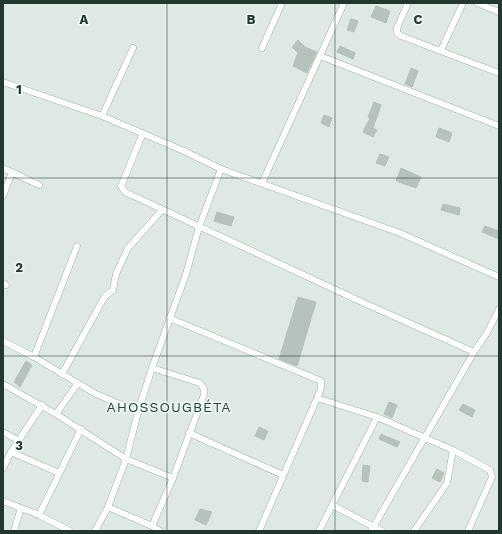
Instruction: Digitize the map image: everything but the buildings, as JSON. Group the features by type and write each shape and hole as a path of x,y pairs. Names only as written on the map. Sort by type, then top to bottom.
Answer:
{"street":[{"path":"262,48 282,3"},
{"path":"262,183 344,3"},
{"path":"408,3 397,28 401,36 499,73"},
{"path":"441,50 463,3"},
{"path":"477,3 499,12"},
{"path":"102,116 133,48"},
{"path":"320,56 499,126"},
{"path":"3,83 102,116 221,169 400,233 499,277"},
{"path":"143,133 121,186 125,192 364,303 474,352"},
{"path":"3,168 39,185"},
{"path":"95,531 108,507 126,459 138,412 152,368 186,274 199,227 221,169"},
{"path":"3,196 12,172"},
{"path":"62,374 105,296 113,290 116,274 128,248 162,210"},
{"path":"34,357 77,246"},
{"path":"372,529 426,438 474,352 488,331 499,309"},
{"path":"170,318 317,379 321,382 321,388 317,398 259,531"},
{"path":"3,341 34,357 96,394 138,412"},
{"path":"152,368 200,383 204,389 204,395 173,478 152,526"},
{"path":"56,414 78,383"},
{"path":"3,384 42,405 126,459 173,478"},
{"path":"317,398 377,417 453,450 490,470 492,477 468,531"},
{"path":"3,468 11,452 42,405"},
{"path":"319,531 377,417"},
{"path":"39,515 81,430"},
{"path":"3,432 19,441"},
{"path":"189,434 283,474"},
{"path":"414,531 447,483 453,450"},
{"path":"11,452 59,473"},
{"path":"3,501 39,515 70,531"},
{"path":"332,505 372,529 382,531"},
{"path":"108,507 160,531"},
{"path":"14,531 21,508"}],"district":[{"name":"AHOSSOUGBÉTA","path":"169,407"}]}
